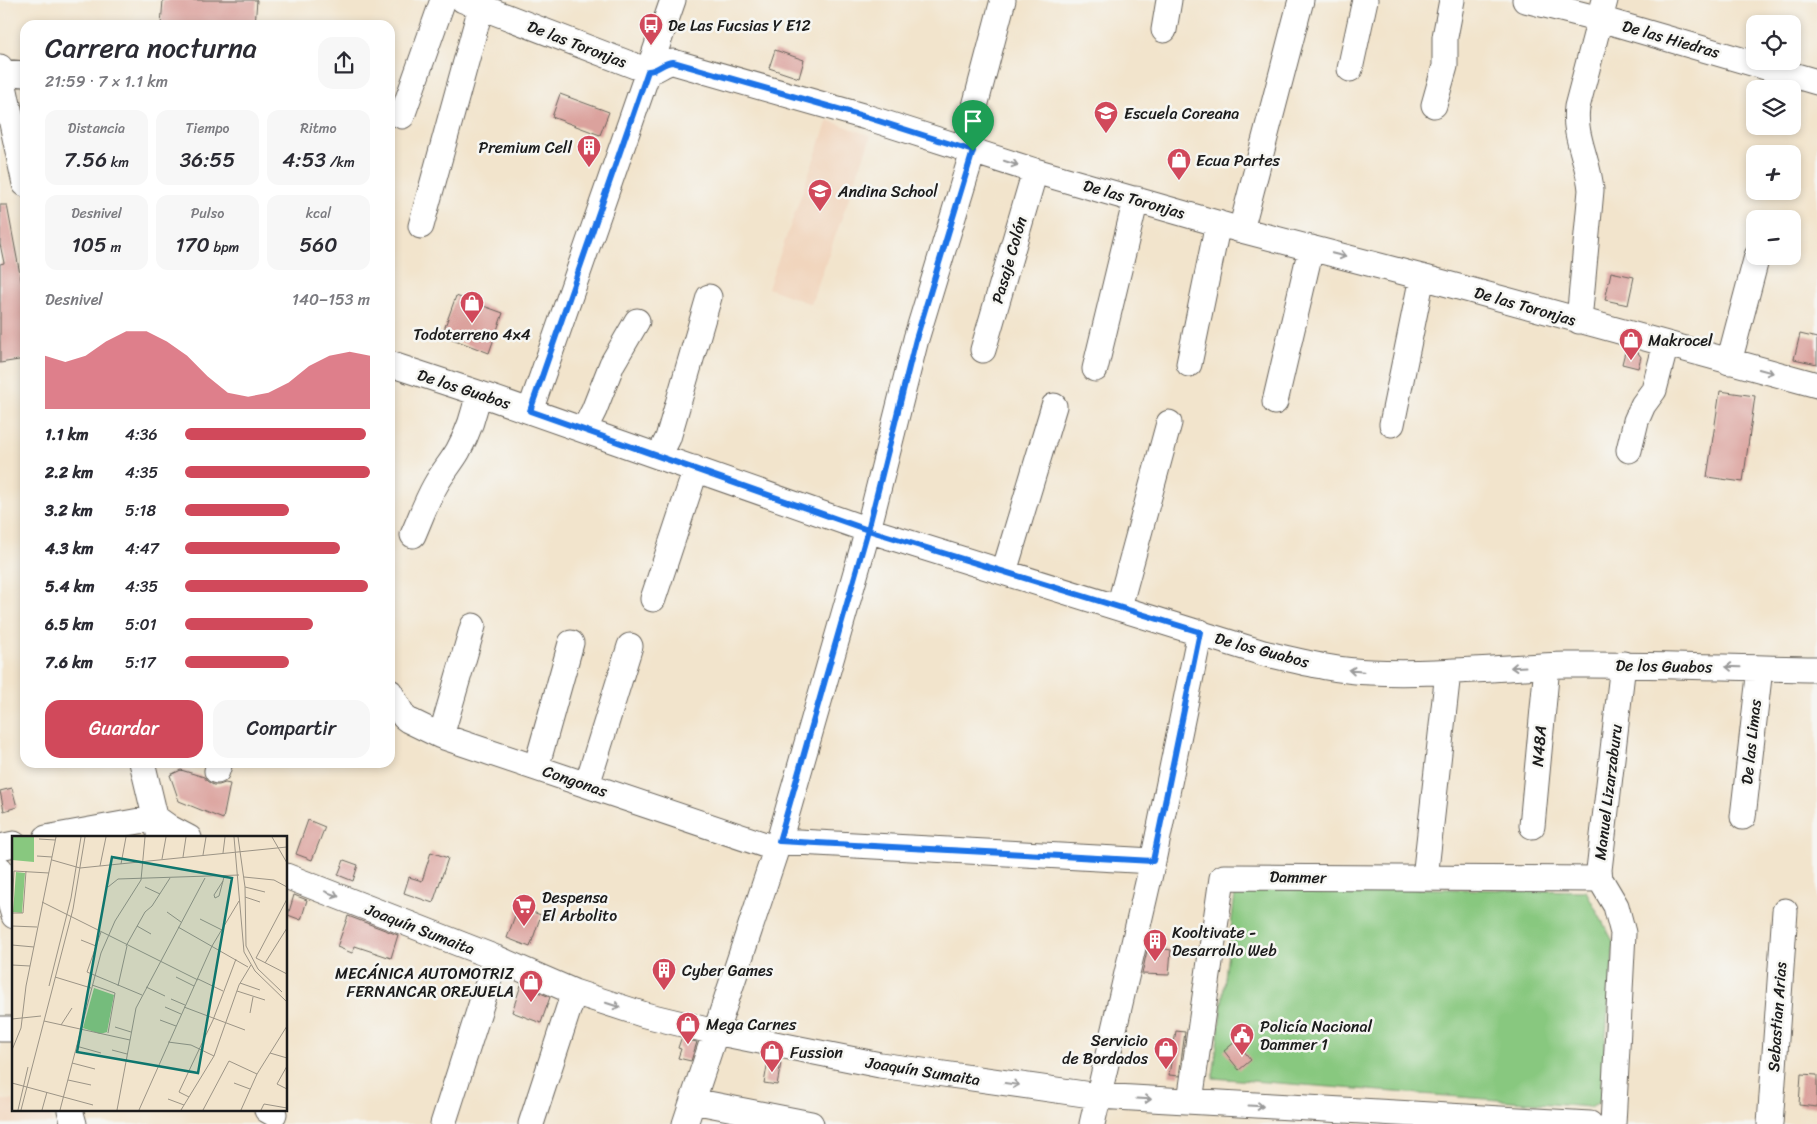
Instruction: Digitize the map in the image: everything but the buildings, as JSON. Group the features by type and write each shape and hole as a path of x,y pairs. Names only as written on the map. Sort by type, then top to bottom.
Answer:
{"street":[{"path":"402,116 443,0"},
{"path":"530,411 673,0"},
{"path":"811,1124 689,1113 778,845 868,530 916,339 969,150 1003,0"},
{"path":"1164,30 1169,0"},
{"path":"1189,364 1301,0"},
{"path":"1350,68 1364,0"},
{"path":"1434,105 1445,66 1445,37 1452,0"},
{"name":"De las Hiedras","path":"1524,0 1603,10 1817,82"},
{"path":"420,226 472,3"},
{"name":"De las Toronjas","path":"472,3 648,71 652,71 668,62 673,62 866,117 1036,171 1230,226 1422,276 1579,321 1817,385"},
{"path":"1579,321 1591,190 1576,127 1576,116 1603,10"},
{"path":"9,71 20,149"},
{"name":"Pasaje Colón","path":"983,350 1036,171"},
{"path":"1095,369 1136,199"},
{"path":"1275,402 1311,248"},
{"path":"1729,362 1755,265"},
{"path":"1392,424 1422,276"},
{"path":"659,456 668,438 709,297"},
{"path":"584,430 612,364 637,321"},
{"path":"1629,450 1636,421 1643,405 1654,390 1666,344"},
{"name":"De los Guabos","path":"395,366 868,530 1263,653 1327,667 1371,672 1448,672 1624,664 1817,669"},
{"path":"413,535 444,468 457,452 466,434 475,409 478,393"},
{"path":"1004,572 1054,406"},
{"path":"1119,607 1169,424"},
{"path":"654,599 692,481 694,468"},
{"path":"441,736 473,626"},
{"path":"1092,1124 1153,861 1200,632"},
{"path":"536,768 571,643"},
{"path":"588,785 630,646"},
{"name":"Manuel Lizarzaburu","path":"1613,1124 1623,933 1616,906 1600,879 1599,870 1624,664"},
{"name":"N48A","path":"1532,826 1547,666"},
{"name":"De las Limas","path":"1743,817 1760,668"},
{"path":"1425,878 1448,672"},
{"name":"Congonas","path":"395,701 404,717 441,736 778,845 1153,861"},
{"path":"143,768 158,828"},
{"path":"68,836 158,828 170,828 185,836"},
{"path":"0,869 12,909"},
{"name":"Dammer","path":"1190,1101 1222,878 1227,876 1600,879"},
{"name":"Joaquín Sumaita","path":"288,877 496,958 574,992 645,1015 715,1032 880,1065 1098,1096 1190,1101 1215,1114 1590,1124"},
{"name":"Sebastian Arias","path":"1770,1124 1785,911"},
{"path":"442,1124 496,958"},
{"path":"531,1124 574,992"}],"shaded area":[{"name":"Andina School","path":"828,120 871,136 811,304 768,288"},
{"path":"0,1100 12,1100 12,1112 49,1112 52,1124 0,1124"}],"green space":[{"path":"1246,886 1586,891 1614,943 1600,1102 1590,1107 1213,1078 1235,894"}],"place":[{"name":"De Las Fucsias Y E12","path":"651,46"},
{"name":"Escuela Coreana","path":"1106,134"},
{"name":"Premium Cell","path":"589,168"},
{"name":"Ecua Partes","path":"1179,181"},
{"name":"Andina School","path":"820,212"},
{"name":"Todoterreno 4x4","path":"472,324"},
{"name":"Makrocel","path":"1631,361"},
{"name":"Despensa El Arbolito","path":"524,927"},
{"name":"Kooltivate - Desarrollo Web","path":"1155,962"},
{"name":"Cyber Games","path":"664,991"},
{"name":"MECÁNICA AUTOMOTRIZ FERNANCAR OREJUELA","path":"531,1003"},
{"name":"Mega Carnes","path":"688,1045"},
{"name":"Policía Nacional Dammer 1","path":"1242,1056"},
{"name":"Servicio de Bordados","path":"1166,1070"},
{"name":"Fussion","path":"772,1073"}],"route":[{"path":"973,151 866,117 673,62 668,62 657,69 648,71 530,411 868,530 779,841 1153,861 1200,632 868,530 916,339 973,151"}]}
